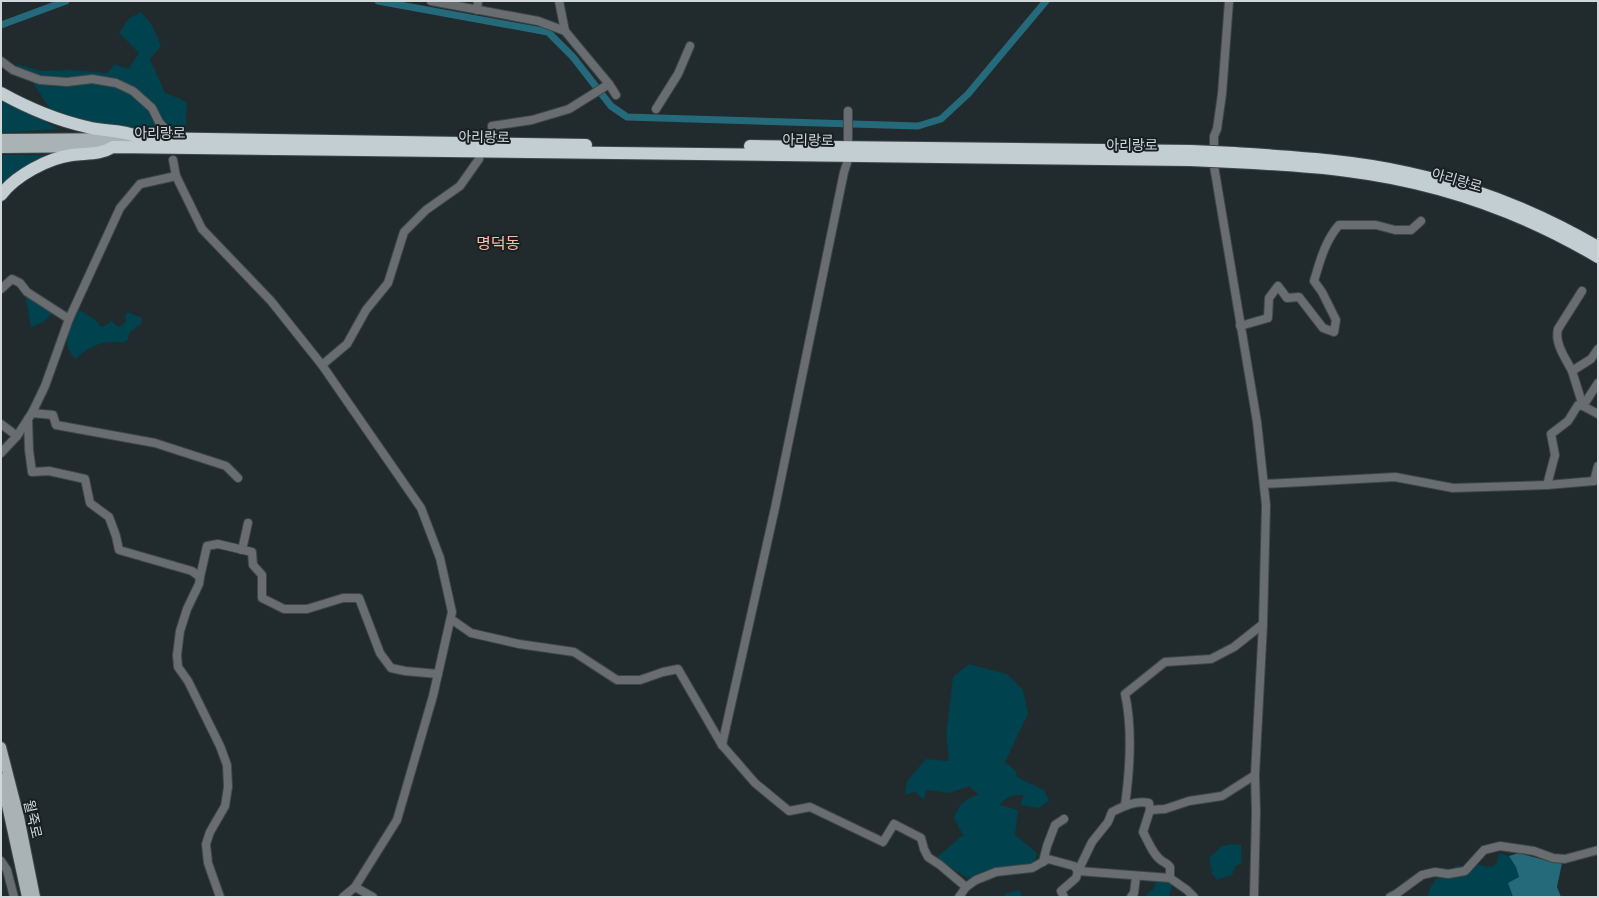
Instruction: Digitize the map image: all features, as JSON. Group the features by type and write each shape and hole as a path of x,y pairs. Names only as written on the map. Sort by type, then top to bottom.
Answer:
{"highway":[{"path":"1,93 23,105 53,118 88,128 132,133 141,138"},
{"name":"아리랑로","path":"141,138 1234,157 1289,156 1351,163 1418,175 1453,184 1497,198 1558,226 1598,247"},
{"path":"1,196 22,175 42,164 70,155 105,152 113,147"},
{"name":"아리랑로","path":"113,147 1190,156"},
{"name":"아리랑로","path":"1234,157 1349,171 1436,189 1493,206 1530,221 1598,257"}],"main road":[{"name":"아리랑로","path":"1,139 141,138"},
{"name":"아리랑로","path":"1,148 113,147"},
{"name":"월죽로","path":"1,747 35,897"},
{"name":"월죽로","path":"1,778 27,897"}],"street":[{"path":"431,1 538,21 565,31"},
{"path":"478,1 478,10"},
{"path":"559,1 565,31 607,86 616,95"},
{"path":"1229,1 1222,94 1217,129 1214,136 1214,166 1257,422 1266,505 1263,624 1255,774 1256,812 1254,897"},
{"path":"656,109 678,74 690,46"},
{"path":"1,61 13,70 40,80 67,82 92,80 116,83 133,91 152,108 159,122 167,131"},
{"path":"493,138 492,126 532,120 569,109 607,86"},
{"path":"848,113 848,142"},
{"path":"322,365 347,344 366,310 388,283 404,232 426,210 460,186 479,159"},
{"path":"173,160 176,176 202,230 271,301 322,365 421,508 440,558 452,612 434,696 397,820 355,887 343,897"},
{"path":"722,744 775,508 847,163"},
{"path":"1,453 17,436 30,416 45,386 70,319 120,208 140,184 176,176"},
{"path":"1240,326 1268,318 1269,298 1278,286 1287,298 1299,297 1323,328 1334,332 1336,320 1322,292 1314,281 1320,259 1330,235 1339,225 1376,225 1395,230 1411,230 1421,222"},
{"path":"1,289 12,279 20,283 27,292 70,319"},
{"path":"1582,291 1558,329 1556,335 1557,341 1572,371 1583,406"},
{"path":"1572,371 1591,359 1598,349"},
{"path":"1583,406 1598,383"},
{"path":"1547,485 1555,455 1551,434 1568,421 1578,405 1598,414"},
{"path":"30,416 53,415 56,425 155,443 194,454 226,466 238,478"},
{"path":"30,416 29,450 32,472 49,471 85,479 90,503 109,517 119,550 192,571 200,577"},
{"path":"1,424 17,436"},
{"path":"1264,484 1395,477 1453,488 1547,485 1596,479 1598,466"},
{"path":"242,550 248,523"},
{"path":"220,897 208,863 206,844 210,832 225,806 228,787 227,765 220,746 188,681 178,667 177,655 180,631 187,609 199,584 207,546 218,544 252,552 253,566 262,575 262,598 284,609 307,609 343,598 359,598 380,653 391,668 404,671 438,674"},
{"path":"451,619 471,633 519,644 574,652 617,680 640,680 678,669 722,744 754,783 789,811 810,807 883,842 894,824 921,838 928,857 966,887"},
{"path":"1125,805 1129,715 1125,694 1165,662 1186,659 1211,659 1234,647 1263,624"},
{"path":"1150,810 1165,809 1189,801 1222,796 1255,774"},
{"path":"1064,897 1061,891 1076,878 1092,842 1108,822 1112,812 1125,805 1142,802 1149,803 1150,810 1143,832 1154,852 1170,867 1170,878"},
{"path":"1043,862 1055,825 1064,819"},
{"path":"1390,897 1422,875 1435,872 1448,874 1465,871 1484,850 1500,846 1534,850 1553,858 1565,859 1598,850"},
{"path":"959,897 966,887 976,880 996,872 1032,868 1048,859 1074,866 1078,871 1136,877 1170,878 1194,897"},
{"path":"1,861 7,870 14,897"},
{"path":"1131,897 1134,893 1136,877"},
{"path":"355,887 373,897"}],"shaded area":[{"path":"141,12 152,25 161,46 150,59 165,93 187,103 186,128 107,126 52,112 33,83 16,64 42,71 71,70 107,73 115,64 128,69 139,53 119,33 129,18"},
{"path":"1,99 59,129 1,133"},
{"path":"1,155 52,155 1,190"},
{"path":"25,295 54,307 46,320 31,327"},
{"path":"79,310 94,319 102,327 112,321 118,327 122,326 126,321 125,316 128,312 142,318 141,324 130,332 127,341 95,345 75,359 67,345 67,334"},
{"path":"969,664 1007,674 1023,690 1028,714 1005,762 1015,770 1017,777 1044,790 1049,801 1039,808 1020,805 1024,795 1017,795 1007,798 1000,805 1018,810 1015,835 1037,853 1035,862 969,879 936,858 963,835 954,818 957,810 967,800 979,795 969,786 950,793 926,790 924,800 915,792 905,795 907,781 926,759 949,761 946,734 953,677"},
{"path":"1233,844 1241,845 1242,863 1236,866 1232,875 1217,880 1212,874 1209,858 1222,846"},
{"path":"1499,853 1509,856 1516,867 1519,878 1508,883 1513,897 1428,897 1429,890 1436,879 1444,877 1456,866 1479,865 1492,867 1497,863"},
{"path":"1519,853 1548,861 1562,863 1557,887 1561,897 1513,897 1508,883 1519,877 1516,867 1509,856"},
{"path":"1169,880 1172,885 1169,897 1144,897 1155,887 1155,883 1158,881"},
{"path":"1020,890 1022,897 1002,897 1007,893"}],"waterway":[{"path":"1,25 66,1"},
{"path":"378,1 548,32 573,57 611,106 627,117 918,126 941,119 968,94 1046,1"}],"district":[{"name":"명덕동","path":"498,243"}]}
